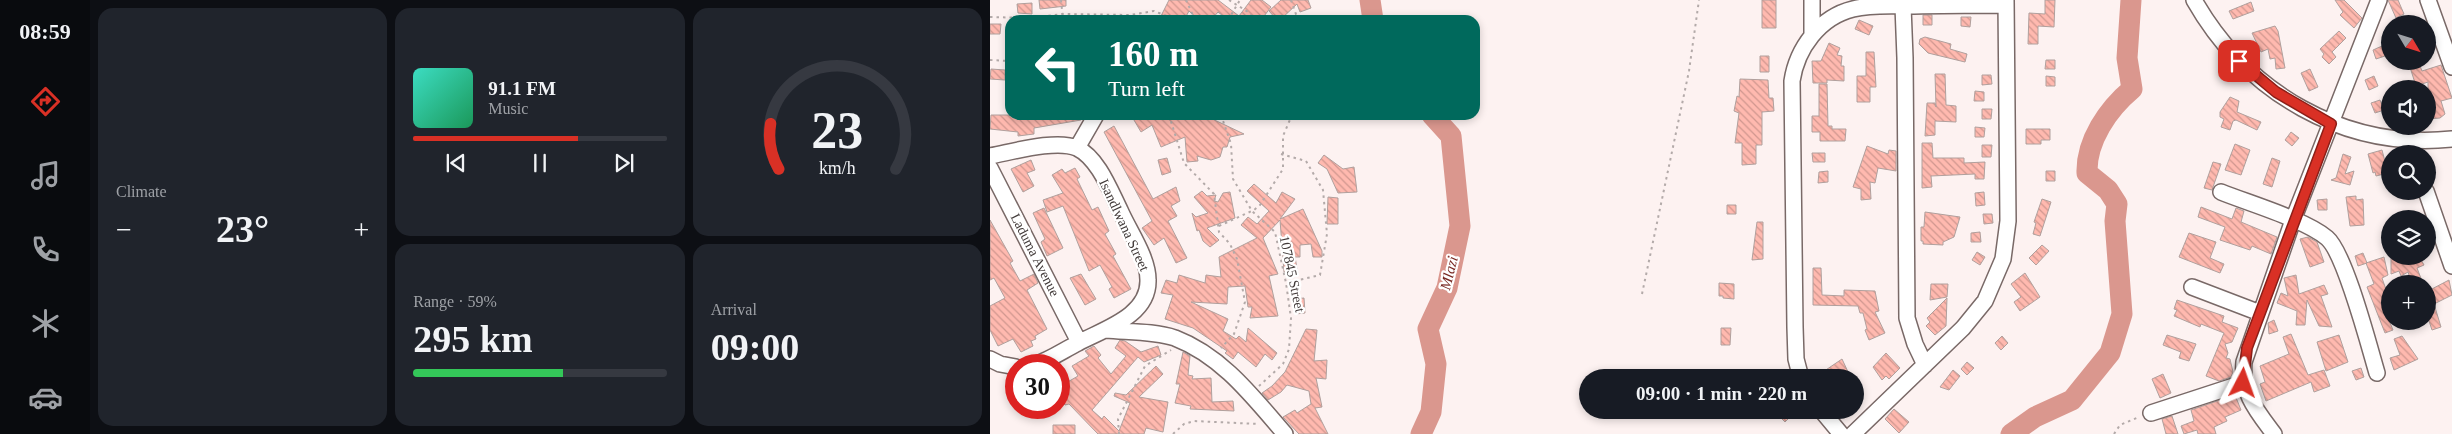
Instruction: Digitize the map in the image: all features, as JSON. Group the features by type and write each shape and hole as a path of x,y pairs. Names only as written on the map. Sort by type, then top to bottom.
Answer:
{"street":[{"path":"1812,0 1812,35"},
{"path":"2194,0 2221,42 2247,69 2296,105 2331,124 2404,145"},
{"path":"2274,434 2255,407 2243,383 2244,362 2293,220 2379,0"},
{"path":"2428,0 2452,67"},
{"path":"1799,369 1796,359 1794,327 1792,81 1797,60 1812,35 1834,16 1854,9 2006,2 2008,221 2003,259 1986,301 1963,328 1853,434"},
{"path":"1902,6 1905,58 1906,299 1910,332 1925,365"},
{"path":"990,156 1047,146 1076,148 1093,120"},
{"path":"2427,145 2452,139"},
{"name":"Isandlwana Street","path":"1056,354 1106,330 1127,317 1137,306 1148,288 1148,274 1117,205 1091,160 1076,148"},
{"name":"Laduma Avenue","path":"990,168 1079,342"},
{"path":"2222,192 2293,220 2326,237 2335,249 2351,289 2377,373"},
{"path":"2429,200 2452,266"},
{"path":"2192,287 2260,313"},
{"path":"1106,330 1154,334 1174,338 1184,343 1212,359 1228,371 1281,430"},
{"path":"990,359 1005,365"},
{"path":"2151,413 2243,383"},
{"path":"1828,419 1841,434"}],"path":[{"path":"1061,0 1062,14"},
{"path":"1186,0 1192,15"},
{"path":"1229,0 1251,15"},
{"path":"1231,15 1240,0"},
{"path":"1291,0 1296,15"},
{"path":"1642,294 1689,71 1699,0"},
{"path":"1054,15 1130,15 1154,11 1164,15"},
{"path":"990,16 1005,17"},
{"path":"990,60 1005,61"},
{"path":"1171,120 1184,163 1214,194 1219,226 1218,232 1230,244 1237,259 1245,302 1234,334 1212,359"},
{"name":"107845 Street","path":"1223,120 1231,144 1233,179 1252,211 1275,232 1291,318 1289,349 1283,364 1249,394"},
{"path":"1219,226 1252,211 1260,205 1283,169 1281,154 1283,136 1290,120"},
{"path":"1281,154 1306,162 1323,190 1327,234 1320,275 1286,283"},
{"path":"1119,434 1118,420 1145,366 1184,343"},
{"path":"2114,434 2120,425 2151,413"},
{"path":"1173,434 1184,424 1194,421 1281,430"}],"building":[{"path":"1039,0 1066,0 1066,6 1040,9"},
{"path":"1169,0 1218,0 1238,15 1222,15 1218,12 1215,15 1193,15 1189,11 1187,15 1162,15"},
{"path":"1251,0 1262,0 1271,7 1265,15 1240,15"},
{"path":"1281,0 1308,0 1311,8 1300,12 1297,4 1285,15 1273,15 1269,11"},
{"path":"1762,0 1776,0 1776,28 1762,28"},
{"path":"2045,0 2055,0 2054,27 2038,26 2038,44 2028,44 2029,13 2045,14"},
{"path":"2335,0 2344,0 2362,18 2354,28 2340,15 2343,12"},
{"path":"2388,0 2398,0 2404,14 2395,15"},
{"path":"2251,2 2254,11 2233,19 2229,11"},
{"path":"1032,3 1032,14 1018,13 1017,4"},
{"path":"1923,15 1932,15 1932,25 1923,25"},
{"path":"1961,17 1971,17 1970,27 1961,26"},
{"path":"1859,20 1873,26 1869,35 1855,29"},
{"path":"990,24 1001,24 1000,34 990,34"},
{"path":"2275,26 2278,31 2285,68 2276,69 2275,58 2270,59 2268,49 2261,52 2252,33"},
{"path":"2339,31 2346,38 2332,52 2336,57 2329,64 2322,57 2324,54 2320,49"},
{"path":"1925,37 1951,44 1950,49 1967,54 1965,62 1928,53 1919,44 1920,39"},
{"path":"1829,43 1840,48 1837,55 1842,56 1841,66 1844,66 1844,81 1827,80 1827,83 1813,83 1812,61 1821,61"},
{"path":"2381,46 2381,57 2376,59 2373,50"},
{"path":"1866,52 1874,52 1876,87 1870,87 1870,102 1857,102 1857,76 1866,76"},
{"path":"1760,56 1769,56 1769,72 1760,72"},
{"path":"2046,60 2055,60 2055,69 2045,69"},
{"path":"2441,65 2452,98 2441,101 2445,114 2440,118 2436,118 2436,80 2414,80 2411,70 2436,70 2436,67"},
{"path":"991,69 1005,70 1005,80 990,79"},
{"path":"2310,69 2318,87 2309,91 2301,73"},
{"path":"1935,74 1945,74 1946,105 1956,106 1956,122 1935,121 1935,135 1925,136 1927,103 1935,103 1936,107"},
{"path":"1982,75 1991,75 1992,84 1982,85"},
{"path":"2046,76 2055,77 2055,86 2046,86"},
{"path":"2374,76 2378,86 2369,90 2365,80"},
{"path":"1740,79 1768,80 1769,98 1773,98 1774,111 1762,112 1762,145 1756,145 1756,164 1742,165 1742,143 1735,143 1739,113 1734,111 1737,96 1739,97"},
{"path":"1819,84 1827,84 1828,126 1832,126 1832,129 1846,129 1845,141 1820,141 1820,132 1812,132 1812,116 1819,116"},
{"path":"1975,91 1984,92 1984,101 1974,101"},
{"path":"2230,97 2239,101 2237,112 2261,122 2257,130 2236,120 2233,121 2230,130 2221,127 2224,119 2220,117 2220,112"},
{"path":"2380,100 2381,111 2375,113 2371,103"},
{"path":"1982,109 1992,109 1991,119 1982,119"},
{"path":"991,115 1005,115 1005,120 1081,120 1034,128 1034,134 1018,136 1018,132 990,129"},
{"path":"1134,120 1215,120 1244,134 1230,137 1227,147 1223,147 1220,157 1211,160 1197,156 1198,161 1187,162 1185,137 1161,147 1152,125 1141,132"},
{"path":"1114,126 1153,199 1176,187 1180,201 1171,206 1177,216 1168,221 1187,258 1176,263 1164,238 1154,245 1142,228 1152,221 1104,132"},
{"path":"1975,127 1985,128 1984,137 1975,137"},
{"path":"2026,129 2050,129 2050,140 2041,140 2041,144 2026,144"},
{"path":"2291,132 2299,138 2292,146 2285,140"},
{"path":"1922,143 1932,143 1933,158 1964,158 1964,163 1985,162 1984,179 1975,179 1975,174 1931,176 1932,187 1922,188"},
{"path":"2235,144 2250,150 2241,175 2225,170"},
{"path":"1982,145 1992,145 1991,157 1982,157"},
{"path":"1867,146 1888,154 1889,150 1896,151 1896,171 1878,168 1875,183 1870,182 1871,199 1861,200 1861,189 1853,187"},
{"path":"2381,150 2381,175 2376,176 2375,172 2373,173 2368,154"},
{"path":"1812,153 1825,153 1825,162 1813,162"},
{"path":"2343,154 2351,157 2345,174 2354,171 2350,185 2331,180 2336,178"},
{"path":"1324,155 1343,169 1354,167 1357,192 1338,193 1327,169 1318,163"},
{"path":"1167,158 1171,172 1162,175 1158,160"},
{"path":"2272,158 2280,161 2272,187 2263,184"},
{"path":"1031,160 1035,170 1027,173 1034,186 1023,192 1011,169"},
{"path":"2213,162 2221,164 2212,190 2204,188"},
{"path":"1075,168 1080,177 1077,179 1092,210 1098,207 1109,231 1105,234 1116,254 1113,256 1131,289 1114,298 1109,289 1112,287 1100,265 1089,271 1063,206 1047,212 1043,200 1063,193 1052,175 1062,169 1065,173"},
{"path":"1828,171 1828,182 1818,183 1819,172"},
{"path":"2046,171 2055,171 2055,181 2046,181"},
{"path":"1254,184 1276,203 1282,192 1295,199 1280,219 1303,209 1322,251 1322,257 1313,257 1311,244 1300,245 1300,257 1295,257 1298,274 1288,277 1287,272 1284,272 1280,220 1263,238 1278,274 1269,276 1278,316 1250,318 1252,307 1248,307 1245,286 1228,287 1227,304 1191,302 1228,319 1223,331 1236,339 1239,336 1246,342 1248,328 1277,353 1272,360 1265,354 1256,367 1238,352 1233,359 1225,353 1227,351 1193,328 1165,319 1173,295 1161,293 1166,280 1177,283 1179,275 1205,283 1206,275 1221,277 1219,257 1257,238 1241,225 1248,217 1257,224 1269,211 1247,191"},
{"path":"1202,191 1207,196 1216,195 1214,201 1218,202 1223,193 1230,192 1235,218 1207,228 1219,240 1210,247 1203,241 1199,230 1197,231 1192,213 1196,217 1208,213 1194,197"},
{"path":"1984,192 1985,205 1976,206 1975,193"},
{"path":"2356,196 2356,200 2363,199 2364,225 2350,226 2346,197"},
{"path":"1328,197 1338,198 1338,224 1327,224"},
{"path":"2042,199 2051,202 2040,236 2033,234 2036,223 2034,222"},
{"path":"2327,199 2327,210 2318,210 2317,200"},
{"path":"1727,205 1736,205 1736,214 1727,214"},
{"path":"2201,207 2232,219 2236,208 2244,211 2241,222 2277,237 2271,254 2252,246 2250,250 2220,240 2225,227 2198,217"},
{"path":"1044,208 1063,248 1047,256 1041,242 1045,239 1033,213"},
{"path":"1925,212 1960,217 1954,237 1943,242 1943,245 1923,244 1923,241 1921,241 1921,227 1924,227"},
{"path":"1983,214 1992,214 1993,223 1984,224"},
{"path":"990,220 1013,261 1010,263 1020,281 1034,274 1038,283 1027,290 1047,329 1035,336 1036,339 1031,341 1033,346 1021,352 1013,339 998,346 990,330 990,306 1005,298 994,278 990,280"},
{"path":"1757,222 1763,222 1763,259 1752,260"},
{"path":"1980,232 1981,242 1971,242 1971,233"},
{"path":"2189,233 2216,242 2210,258 2224,264 2220,273 2179,257"},
{"path":"2308,237 2317,242 2324,262 2310,267 2300,239"},
{"path":"2042,245 2049,251 2036,265 2029,258"},
{"path":"1977,252 1985,257 1980,265 1972,260"},
{"path":"2363,253 2367,263 2358,266 2355,256"},
{"path":"2381,258 2381,265 2386,265 2388,275 2381,275 2381,323 2367,287 2374,284 2366,263"},
{"path":"2391,265 2424,265 2417,268 2420,275 2409,275 2408,272 2401,275 2399,271 2391,274"},
{"path":"1813,268 1821,268 1822,295 1844,296 1844,290 1875,291 1879,311 1875,312 1885,333 1869,340 1865,330 1867,329 1863,313 1860,313 1858,306 1813,305"},
{"path":"2025,273 2040,297 2020,311 2014,302 2021,297 2011,284"},
{"path":"1081,274 1096,299 1085,305 1070,278"},
{"path":"2296,275 2299,294 2324,285 2328,294 2321,296 2332,327 2319,326 2307,300 2305,325 2296,325 2297,311 2277,303 2281,293 2288,296 2284,278"},
{"path":"2449,280 2452,295 2436,303 2436,287"},
{"path":"1719,283 1734,284 1734,299 1719,296"},
{"path":"1931,284 1948,284 1947,297 1930,300"},
{"path":"1304,298 1305,313 1295,314 1293,299"},
{"path":"1947,298 1946,326 1935,335 1926,326 1930,322 1927,318"},
{"path":"2177,300 2224,316 2222,322 2238,328 2232,342 2225,344 2228,353 2226,358 2230,359 2233,372 2231,377 2219,381 2206,376 2224,333 2201,324 2200,327 2174,316 2177,310 2174,309"},
{"path":"2436,311 2441,327 2436,329"},
{"path":"2274,320 2278,331 2269,334 2268,323"},
{"path":"1721,328 1731,328 1730,345 1721,345"},
{"path":"1306,329 1317,330 1314,361 1327,360 1326,379 1316,378 1322,407 1315,408 1328,434 1299,434 1283,417 1295,410 1297,413 1311,404 1309,391 1287,385 1281,392 1268,400 1262,393 1272,386 1285,372"},
{"path":"2291,334 2308,375 2324,370 2330,386 2314,392 2311,382 2266,401 2260,384 2265,382 2260,366 2289,354 2283,337"},
{"path":"2167,335 2196,344 2189,361 2179,358 2181,352 2163,345"},
{"path":"2339,335 2348,362 2326,371 2317,342"},
{"path":"2002,336 2008,343 2001,350 1995,343"},
{"path":"2402,336 2418,359 2394,370 2390,358 2400,355 2394,339"},
{"path":"1120,340 1125,341 1141,352 1158,346 1161,355 1144,362 1138,357 1092,410 1102,419 1104,416 1119,431 1130,403 1114,396 1115,393 1126,395 1156,366 1163,374 1139,397 1168,402 1163,432 1146,428 1144,434 1098,434 1070,405 1070,381 1078,376 1072,366 1089,356 1085,351 1094,346 1101,355 1098,358 1111,374 1126,356 1115,348"},
{"path":"1183,352 1190,356 1188,375 1193,376 1192,379 1211,378 1212,402 1233,401 1234,411 1190,409 1191,406 1175,403 1180,384 1176,384"},
{"path":"1886,353 1900,368 1889,379 1886,376 1882,380 1873,367"},
{"path":"1842,359 1847,369 1827,369"},
{"path":"1967,362 1974,368 1967,375 1961,369"},
{"path":"2361,368 2364,377 2356,380 2352,371"},
{"path":"1953,370 1960,376 1949,390 1940,387"},
{"path":"2163,374 2171,393 2160,398 2152,379"},
{"path":"2235,395 2241,410 2225,417 2227,421 2214,427 2216,434 2198,434 2197,430 2184,434 2181,426 2194,421 2191,410"},
{"path":"1894,409 1909,422 1899,433 1885,419"},
{"path":"2172,416 2178,434 2166,434 2162,419"},
{"path":"1053,425 1075,425 1075,434 1053,434"}],"waterway":[{"name":"Mlazi","path":"1370,0 1372,15"},
{"path":"2011,434 2035,417 2072,400 2110,353 2122,314 2115,221 2117,204 2108,190 2087,173 2090,149 2100,126 2115,106 2132,89 2127,58 2131,0"},
{"name":"Mlazi","path":"1421,434 1431,412 1436,364 1428,329 1447,288 1460,226 1451,136 1437,120"}],"route":[{"path":"2239,61 2276,92 2331,124 2293,220 2247,348 2243,383"}]}
